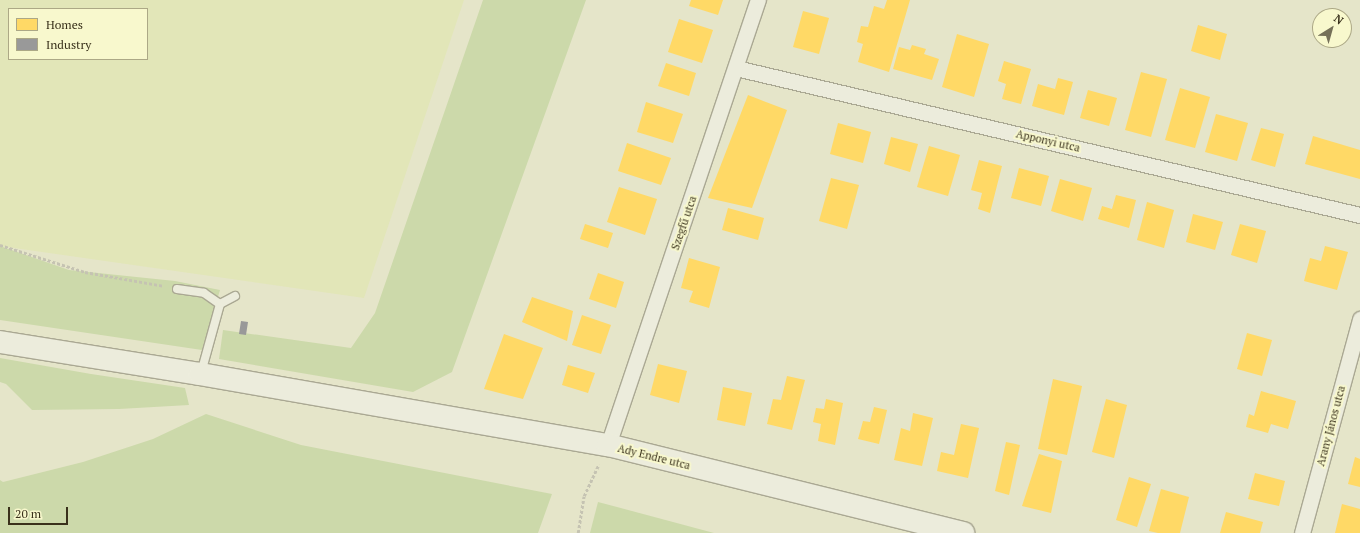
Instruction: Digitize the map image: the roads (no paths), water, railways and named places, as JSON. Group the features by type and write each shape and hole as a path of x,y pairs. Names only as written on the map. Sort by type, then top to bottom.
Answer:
{"main road":[{"name":"Ady Endre utca","path":"0,342 200,374 608,445 963,533"}],"street":[{"name":"Szegfű utca","path":"608,445 758,0"},
{"name":"Apponyi utca","path":"736,68 1360,215"},
{"name":"Arany János utca","path":"1302,533 1360,320"}],"lane":[{"path":"177,289 204,293 220,304"},
{"path":"200,374 220,304 235,296"}]}
